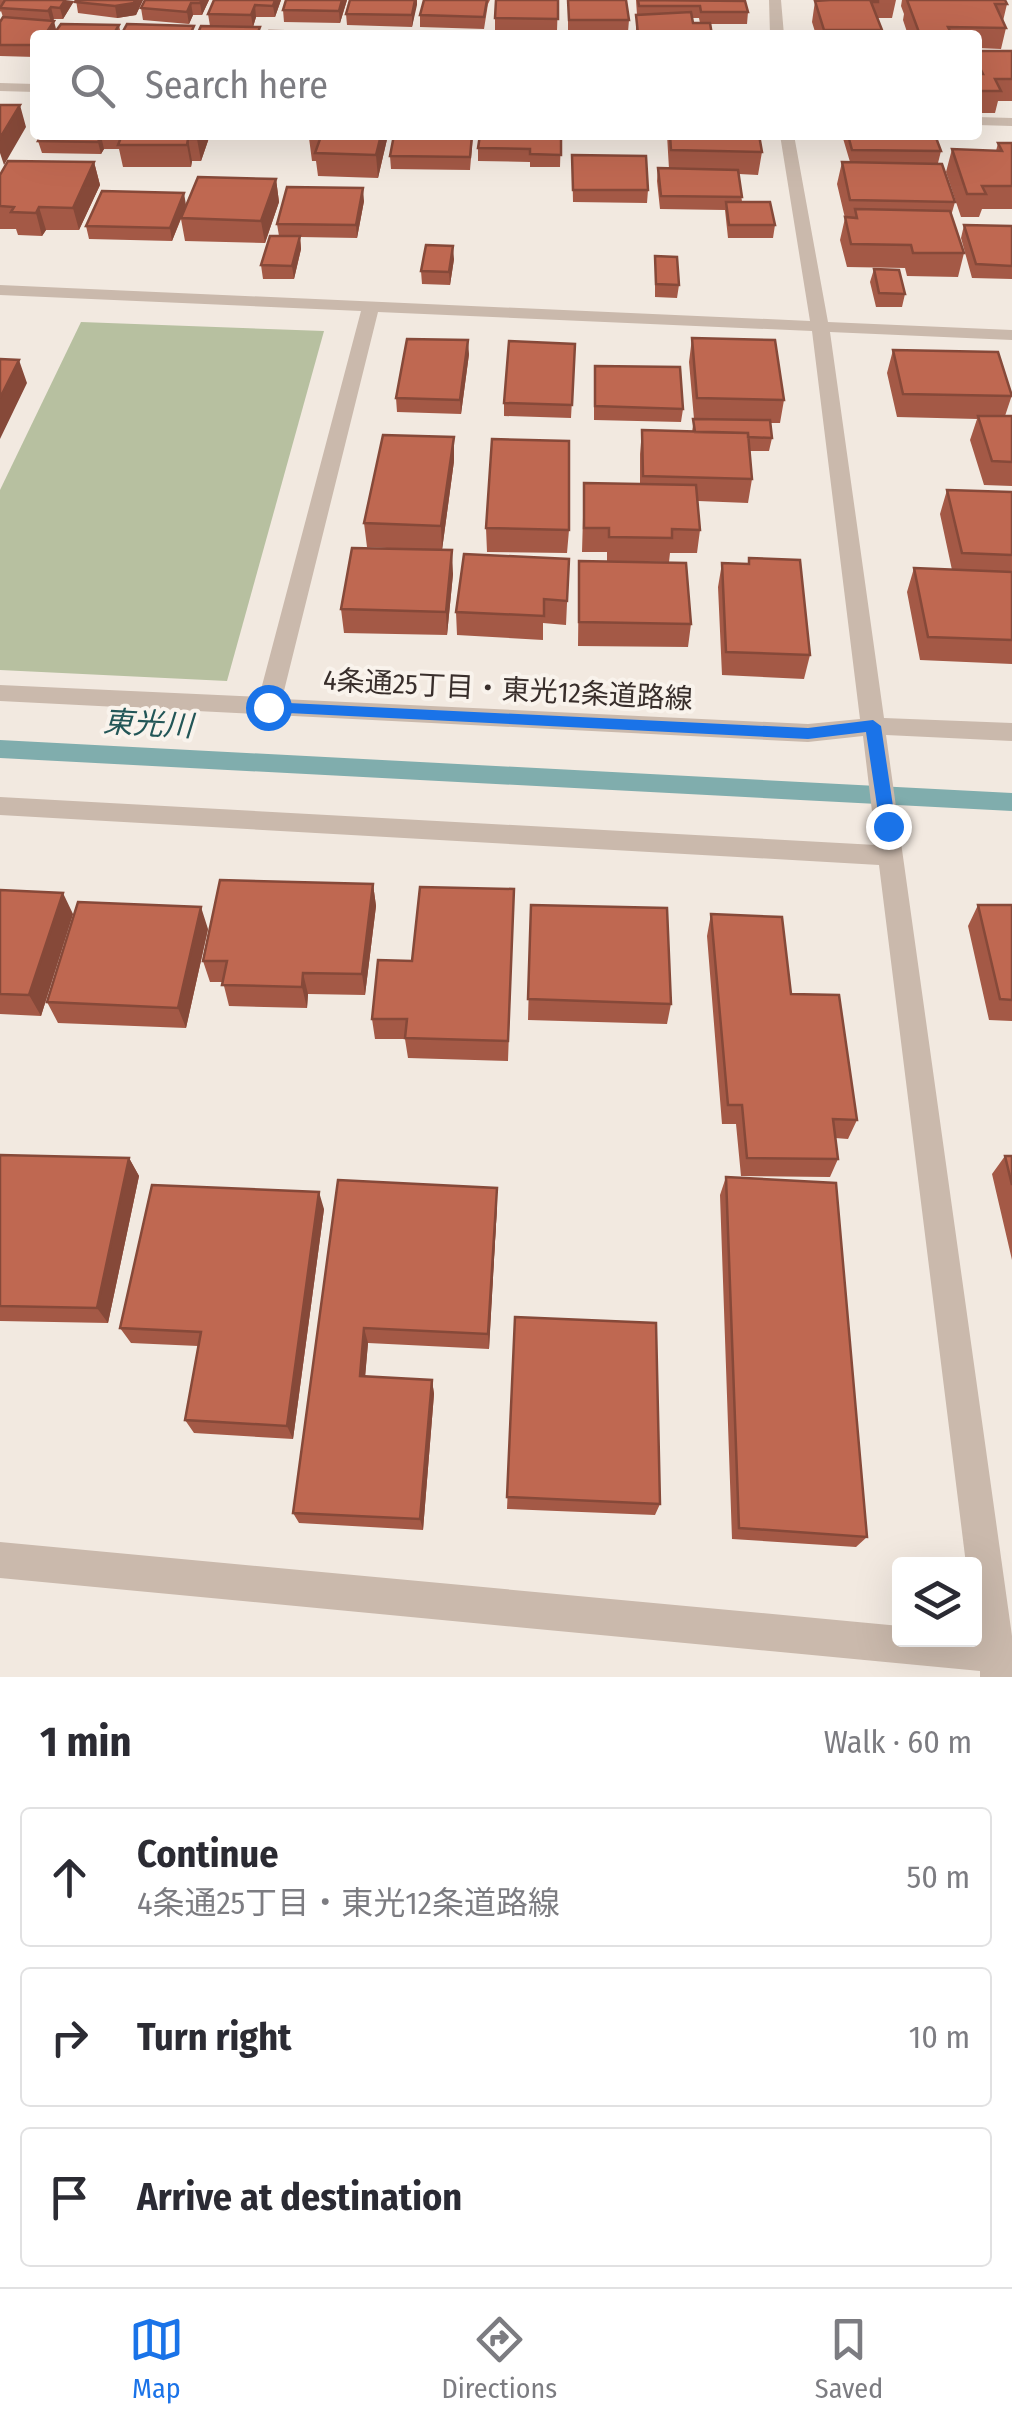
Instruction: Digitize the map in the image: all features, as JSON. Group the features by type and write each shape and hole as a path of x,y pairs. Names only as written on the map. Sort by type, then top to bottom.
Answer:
{"street":[{"path":"774,0 777,30"},
{"path":"0,87 30,88"},
{"path":"982,120 1012,122"},
{"path":"0,1560 1002,1662 820,326 788,140"},
{"path":"0,290 1012,335"},
{"path":"268,707 370,308"},
{"name":"4条通25丁目・東光12条道路線","path":"0,693 808,733 873,726 1012,732"},
{"path":"0,806 890,841"}],"green space":[{"path":"81,322 324,331 227,681 0,670 0,490"}],"building":[{"path":"5,0 65,0 60,8 51,7 48,11 0,8"},
{"path":"76,0 135,0 115,6"},
{"path":"145,0 202,0 191,3 187,12 141,8"},
{"path":"214,0 275,0 273,6 255,5 251,15 208,14"},
{"path":"286,0 342,0 339,11 283,10"},
{"path":"350,0 415,0 412,15 346,14"},
{"path":"424,0 487,0 484,17 420,15"},
{"path":"496,0 558,0 558,19 495,18"},
{"path":"568,0 626,0 629,20 569,20"},
{"path":"638,0 745,1 748,12 701,12 700,6 639,6"},
{"path":"878,0 871,2 882,30 824,30 815,1"},
{"path":"907,0 1005,0 1007,4 995,4 1006,28 918,30"},
{"path":"691,12 693,23 710,23 711,30 638,30 636,15"},
{"path":"3,17 54,21 48,30 30,30 30,45 0,45"},
{"path":"61,24 119,25 116,30 57,30"},
{"path":"127,24 194,26 192,30 124,30"},
{"path":"201,26 260,27 259,30 199,30"},
{"path":"982,51 1012,51 1012,79 995,79 1001,91 982,91"},
{"path":"0,105 20,105 0,138"},
{"path":"38,140 99,140 98,142"},
{"path":"120,140 188,140 187,145 118,145"},
{"path":"320,140 380,140 376,155 315,153"},
{"path":"393,140 472,140 470,157 390,156"},
{"path":"479,140 561,140 561,155 530,154 530,149 478,148"},
{"path":"670,140 760,140 762,152 671,150"},
{"path":"849,140 937,140 941,151 852,150"},
{"path":"998,143 1012,143 1012,186 982,186 986,194 967,194 952,149 1002,151"},
{"path":"572,155 646,156 648,190 573,190"},
{"path":"8,161 94,162 73,208 39,207 36,213 11,212 14,207 0,206 0,175"},
{"path":"842,162 942,164 955,202 850,200"},
{"path":"658,168 738,170 742,197 661,196"},
{"path":"198,177 276,179 261,221 181,218"},
{"path":"287,187 363,188 356,225 277,224"},
{"path":"102,191 184,193 170,228 86,226"},
{"path":"726,202 770,202 775,225 729,225"},
{"path":"855,209 950,211 964,253 913,253 911,245 851,244 845,217 857,218"},
{"path":"964,225 1012,226 1012,266 976,264"},
{"path":"270,236 300,236 292,266 261,265"},
{"path":"426,245 453,246 449,272 421,271"},
{"path":"655,256 677,257 679,285 656,284"},
{"path":"874,269 899,270 905,294 879,293"},
{"path":"692,338 775,340 784,400 697,398"},
{"path":"407,339 468,340 460,400 396,398"},
{"path":"509,341 575,344 572,405 504,403"},
{"path":"893,350 998,352 1012,396 903,394"},
{"path":"0,359 19,360 0,398"},
{"path":"595,366 680,367 683,409 595,406"},
{"path":"978,416 1012,416 1012,462 992,461"},
{"path":"693,419 770,420 772,438 748,437 748,433 695,432"},
{"path":"642,430 748,433 752,479 643,476"},
{"path":"383,435 454,437 441,526 364,523"},
{"path":"492,439 569,441 569,530 486,528"},
{"path":"584,483 696,485 700,530 672,529 672,538 609,537 609,528 584,528"},
{"path":"947,490 1012,492 1012,555 962,553"},
{"path":"352,548 452,550 446,612 341,609"},
{"path":"464,554 569,559 567,601 544,599 544,616 456,612"},
{"path":"749,558 800,560 810,655 726,652 722,563 749,564"},
{"path":"579,561 686,563 691,624 579,622"},
{"path":"914,568 1012,572 1012,640 928,637"},
{"path":"220,880 373,884 362,974 303,973 302,987 222,985 227,961 203,961"},
{"path":"420,887 514,889 508,1041 405,1038 407,1019 372,1019 378,960 412,961"},
{"path":"0,890 63,893 29,995 0,994"},
{"path":"78,902 201,907 178,1008 47,1002"},
{"path":"531,905 667,908 671,1004 528,999"},
{"path":"978,905 1012,905 1012,1000 1000,999"},
{"path":"711,914 782,917 791,994 839,995 857,1120 833,1119 838,1159 747,1158 742,1105 728,1105"},
{"path":"0,1155 129,1158 97,1308 0,1306"},
{"path":"1005,1156 1012,1156 1012,1185"},
{"path":"726,1177 836,1183 867,1537 739,1528"},
{"path":"338,1180 497,1188 488,1334 364,1328 360,1376 432,1380 420,1519 293,1513"},
{"path":"152,1185 319,1192 287,1426 185,1420 201,1332 120,1328"},
{"path":"515,1317 656,1323 660,1504 507,1497"}],"waterway":[{"name":"東光川","path":"0,749 1012,802"}],"route":[{"path":"268,707 808,733 873,726 888,826"}]}
